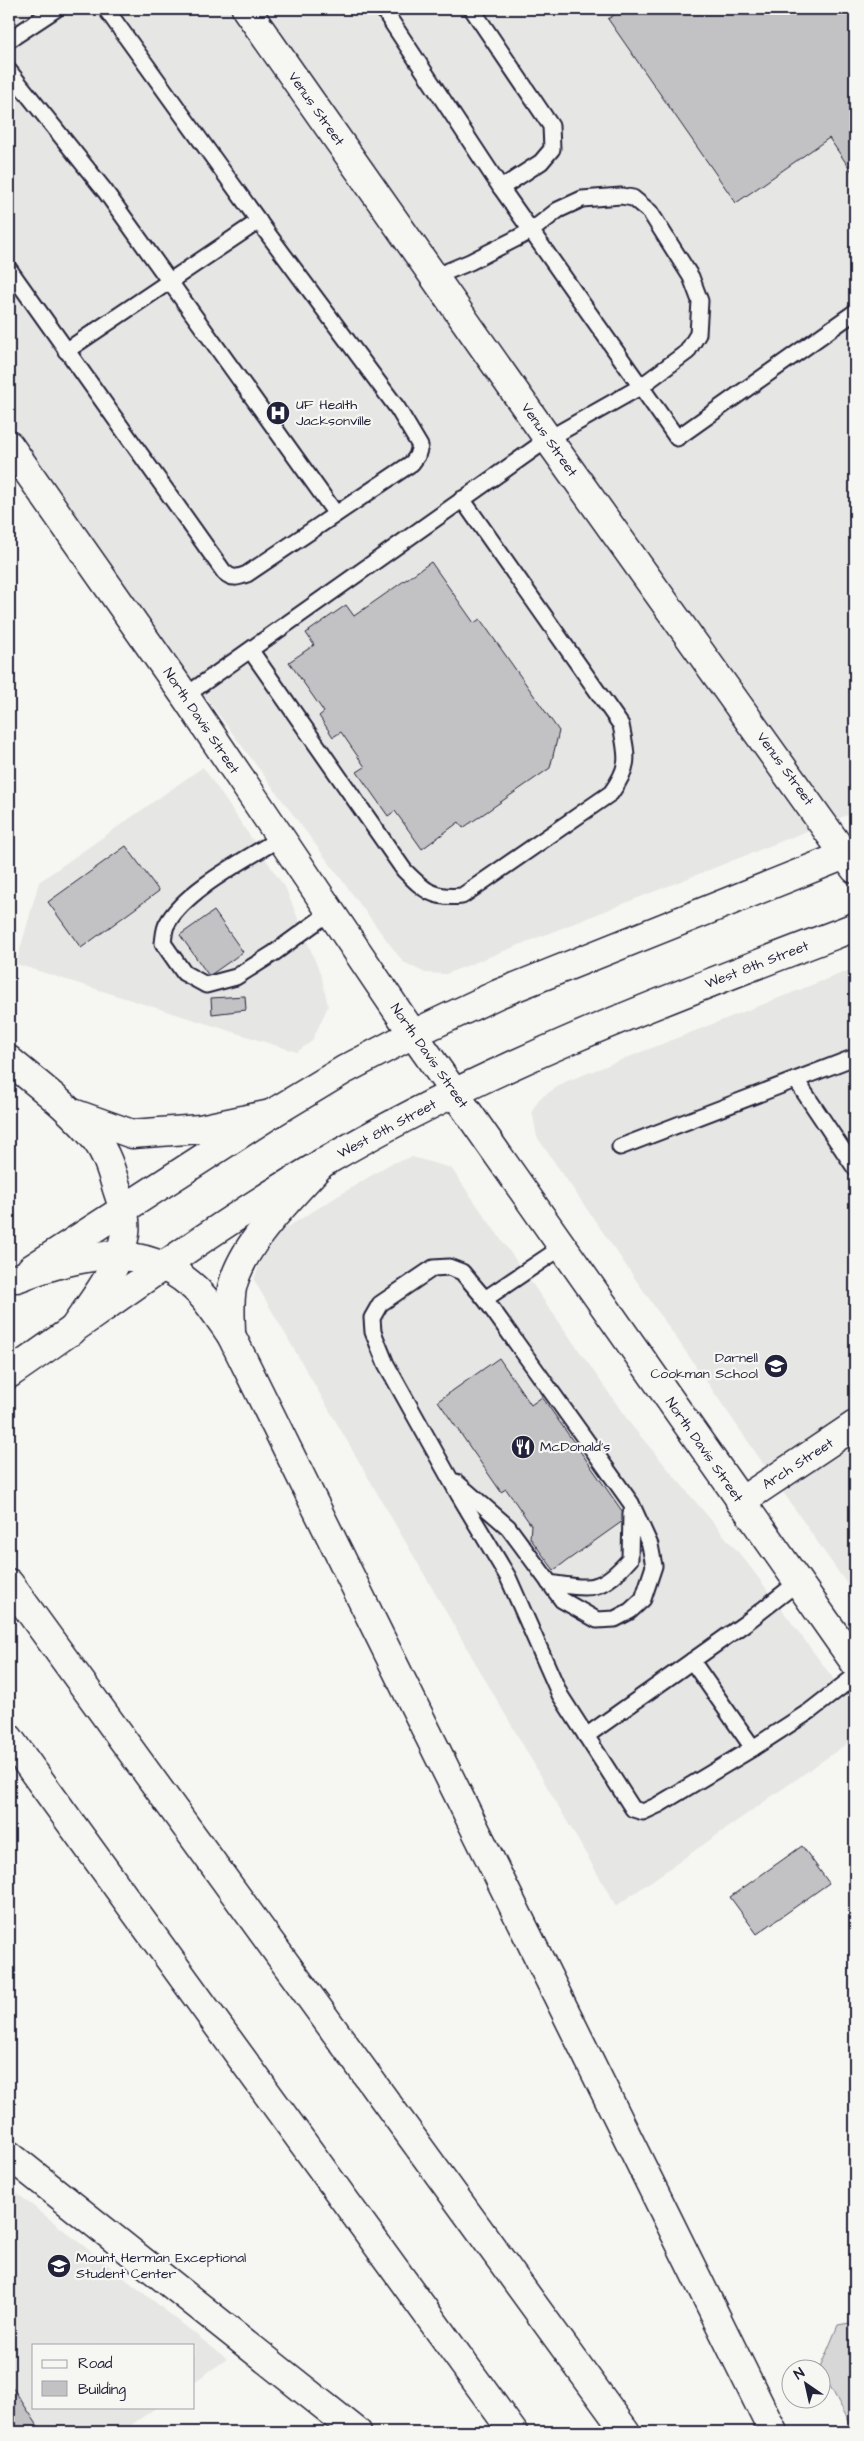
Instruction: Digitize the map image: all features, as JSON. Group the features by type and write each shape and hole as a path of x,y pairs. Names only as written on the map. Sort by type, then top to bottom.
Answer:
{"main road":[{"name":"Venus Street","path":"246,9 548,439 852,858"},
{"name":"North Davis Street","path":"9,446 185,696 413,1034 740,1502 855,1663"},
{"path":"13,1281 271,1114 344,1070 413,1034 498,994 852,858"},
{"name":"West 8th Street","path":"9,1374 253,1206 322,1163 455,1094 546,1051 725,977 855,927"},
{"path":"9,1060 69,1112 97,1141 110,1167 124,1209 125,1234 118,1256 100,1290 72,1331"},
{"path":"69,1112 132,1134 200,1129 271,1114"},
{"path":"231,1335 232,1288 244,1258 270,1223 322,1163"},
{"path":"13,1281 57,1263 84,1258 118,1256 144,1258 165,1266 191,1284 212,1307 231,1335 774,2432"},
{"name":"Arch Street","path":"740,1502 855,1425"},
{"path":"9,1583 626,2432"},
{"path":"9,1738 513,2432"},
{"path":"9,2155 356,2432"}],"lane":[{"path":"9,40 56,9"},
{"path":"9,269 224,572 230,577 247,574 412,463 417,456 420,446 398,409 106,9"},
{"path":"383,9 501,188 677,438 855,312"},
{"path":"472,9 551,126 552,149 540,162 501,188"},
{"path":"9,71 105,191 336,514"},
{"path":"185,696 548,439 640,387 687,352 698,334 701,316 700,301 692,276 650,212 633,198 622,196 582,199 558,210 531,231 470,262 434,277"},
{"path":"66,351 259,221"},
{"path":"251,651 404,870 425,890 443,898 462,896 611,793 624,776 627,759 621,725 462,499"},
{"path":"280,838 222,874 182,903 166,926 163,943 184,973 206,986 236,977 274,953 330,912"},
{"path":"620,1147 855,1057"},
{"path":"796,1080 855,1168"},
{"path":"486,1299 562,1247"},
{"path":"447,1474 508,1527 562,1600 597,1620 615,1619 630,1611 644,1599 654,1566 650,1546 631,1503 486,1299 462,1272 449,1267 433,1268 380,1304 372,1318 373,1332 386,1364 447,1474 508,1577 560,1695 633,1809 643,1812 753,1748 810,1711 855,1676"},
{"path":"550,1583 584,1588 602,1585 616,1575 630,1559 632,1542 631,1503"},
{"path":"586,1736 692,1661 798,1582"},
{"path":"692,1661 753,1748"}],"shaded area":[{"name":"UF Health Jacksonville","path":"9,9 855,9 855,812 446,974 425,973 403,962 183,667 9,418"},
{"path":"203,767 286,889 322,978 328,1006 312,1041 297,1052 16,964 39,882"},
{"name":"Darnell Cookman School","path":"855,968 855,1596 537,1137 532,1111 539,1099 565,1082"},
{"path":"412,1157 451,1168 632,1426 748,1564 855,1708 855,1738 616,1906 254,1280 265,1246 281,1231 390,1164"},
{"name":"Mount Herman Exceptional Student Center","path":"9,2187 227,2359 195,2381 195,2344 32,2344 32,2408 156,2408 121,2432 9,2432"},
{"path":"855,2322 855,2432 832,2390 832,2358 824,2358 838,2325"}],"building":[{"path":"623,9 855,9 855,176 829,138 736,203 608,19"},
{"path":"431,562 474,623 480,619 559,731 550,768 463,828 459,822 422,849 395,811 388,816 357,772 365,767 341,732 333,737 319,716 324,712 289,662 314,645 306,633 346,605 354,616"},
{"path":"126,846 159,891 81,948 48,902"},
{"path":"214,911 243,952 209,976 180,935"},
{"path":"245,996 246,1010 212,1014 211,998"},
{"name":"McDonald's","path":"499,1358 531,1405 542,1397 627,1518 554,1570 530,1538 531,1525 506,1489 501,1492 438,1401"},
{"path":"802,1846 829,1883 757,1934 730,1897"},
{"path":"9,2382 42,2432 9,2432"}],"place":[{"name":"UF Health Jacksonville","path":"278,413"},
{"name":"Darnell Cookman School","path":"776,1366"},
{"name":"McDonald's","path":"523,1447"},
{"name":"Mount Herman Exceptional Student Center","path":"59,2266"}]}
